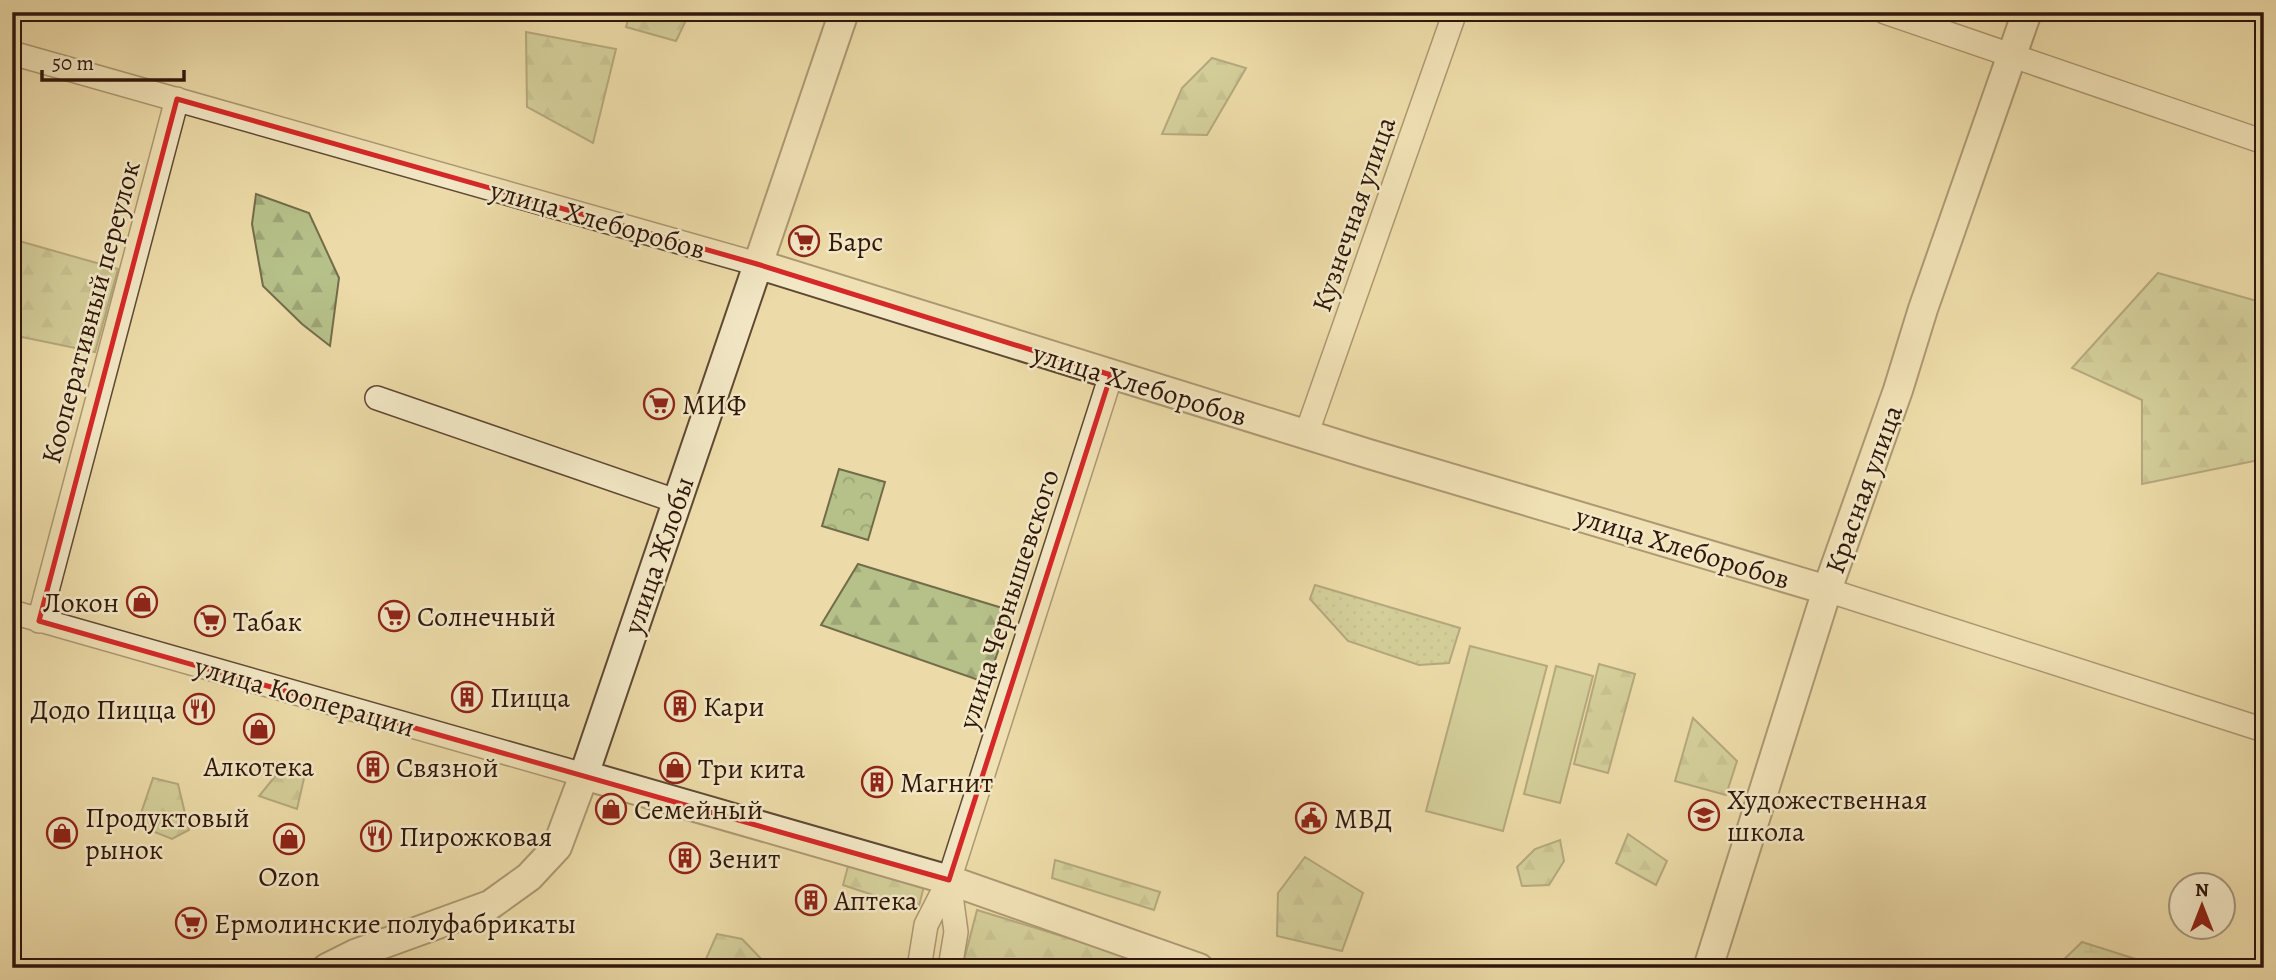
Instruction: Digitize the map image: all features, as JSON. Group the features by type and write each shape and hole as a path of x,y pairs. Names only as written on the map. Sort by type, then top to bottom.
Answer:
{"street":[{"name":"улица Жлобы","path":"327,968 355,954 490,905 529,877 557,847 584,775 844,12"},
{"name":"Кузнечная улица","path":"1307,435 1455,12"},
{"path":"1885,12 2264,142"},
{"name":"Красная улица","path":"1708,968 1827,590 2026,12"},
{"name":"улица Хлеборобов","path":"12,53 757,264 1307,435 1827,590 2264,730"},
{"name":"Кооперативный переулок","path":"39,621 177,99"},
{"name":"улица Чернышевского","path":"919,968 926,925 949,880 1111,375"},
{"path":"377,398 676,501"},
{"name":"улица Кооперации","path":"12,612 949,880 1199,968"},
{"name":"улица Чернышевского","path":"949,880 956,932 950,968"}],"highlighted area":[{"path":"177,99 757,264 1111,375 949,880 39,621"}],"green space":[{"path":"630,12 690,12 676,41 626,27"},
{"path":"526,32 616,49 593,143 527,107"},
{"path":"1212,58 1246,68 1207,135 1162,134 1182,88"},
{"path":"256,194 309,213 339,278 330,346 302,324 263,286 252,224"},
{"path":"12,239 118,269 95,352 12,335"},
{"path":"2158,273 2264,303 2264,459 2142,484 2142,400 2072,368"},
{"path":"839,469 885,482 868,540 822,526"},
{"path":"858,564 1012,611 987,683 821,625"},
{"path":"1315,585 1460,628 1449,663 1419,665 1348,641 1310,599"},
{"path":"1470,646 1547,666 1503,831 1426,811"},
{"path":"1599,664 1635,674 1608,773 1574,764"},
{"path":"1556,666 1593,676 1560,803 1524,794"},
{"path":"1693,718 1737,761 1726,795 1675,781"},
{"path":"282,768 305,774 297,809 259,796"},
{"path":"153,778 178,784 189,830 172,839 137,825"},
{"path":"1628,834 1667,861 1656,885 1616,863"},
{"path":"1560,840 1564,861 1549,885 1522,886 1517,867 1535,849"},
{"path":"1305,857 1363,893 1342,951 1277,936 1278,893"},
{"path":"850,859 925,882 918,910 843,885"},
{"path":"1055,860 1160,892 1154,910 1052,878"},
{"path":"977,910 1123,955 1119,968 962,968"},
{"path":"717,934 742,939 770,968 702,968"},
{"path":"2082,942 2164,968 2055,968"}],"place":[{"name":"Барс","path":"804,241"},
{"name":"МИФ","path":"659,404"},
{"name":"Локон","path":"142,602"},
{"name":"Солнечный","path":"394,616"},
{"name":"Табак","path":"210,621"},
{"name":"Пицца","path":"467,697"},
{"name":"Кари","path":"680,706"},
{"name":"Додо Пицца","path":"199,709"},
{"name":"Алкотека","path":"259,729"},
{"name":"Связной","path":"373,767"},
{"name":"Три кита","path":"675,768"},
{"name":"Магнит","path":"877,782"},
{"name":"Семейный","path":"611,809"},
{"name":"Художественная школа","path":"1704,815"},
{"name":"МВД","path":"1311,818"},
{"name":"Продуктовый рынок","path":"62,833"},
{"name":"Пирожковая","path":"376,836"},
{"name":"Ozon","path":"289,839"},
{"name":"Зенит","path":"685,858"},
{"name":"Аптека","path":"811,900"},
{"name":"Ермолинские полуфабрикаты","path":"191,923"}]}
